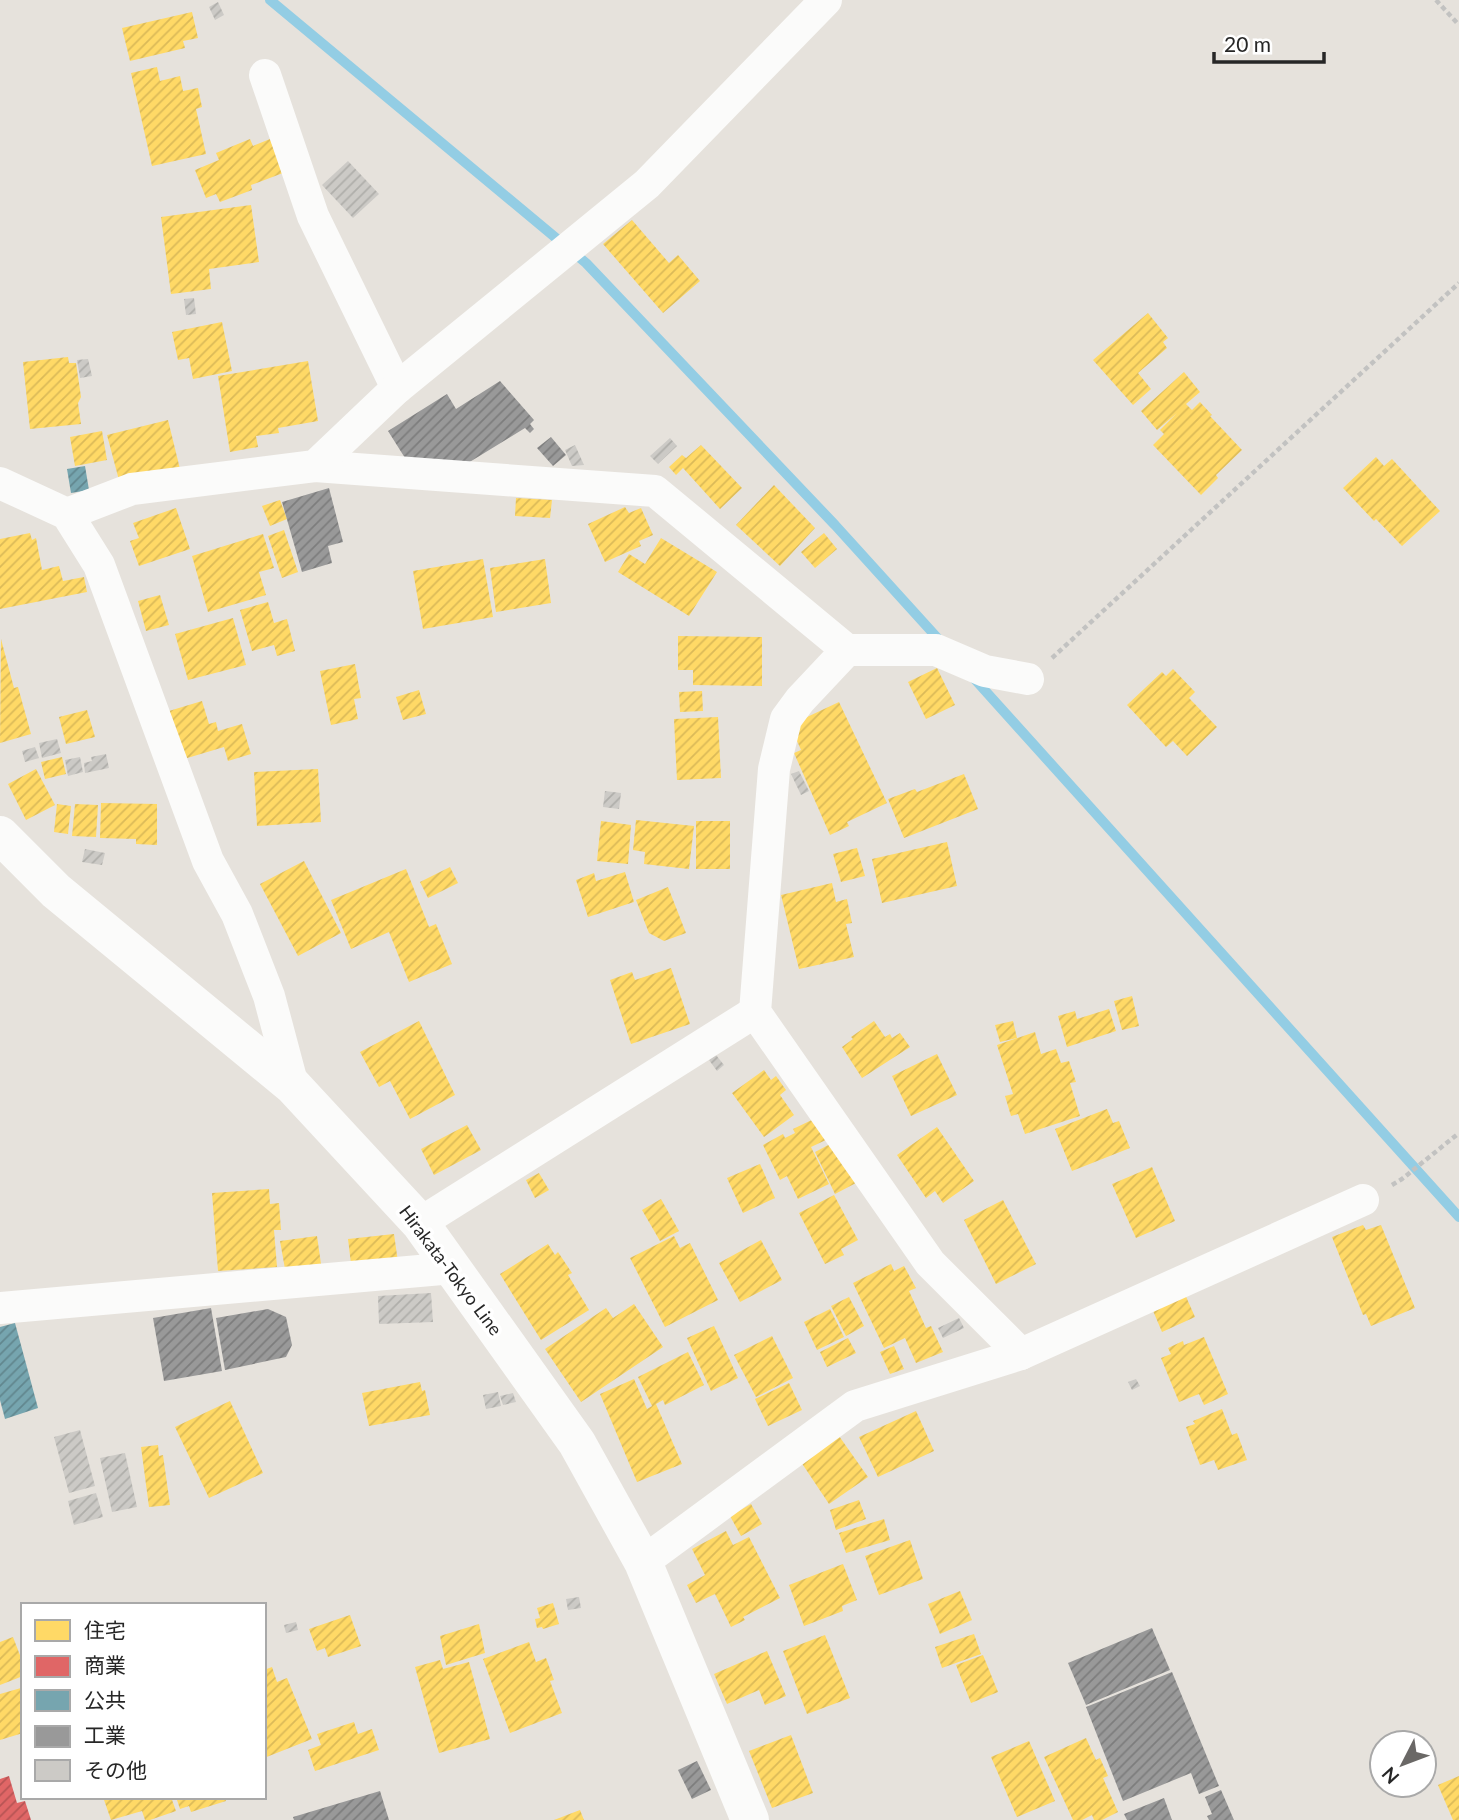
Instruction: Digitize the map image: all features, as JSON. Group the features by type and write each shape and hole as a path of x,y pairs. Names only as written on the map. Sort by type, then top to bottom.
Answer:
{"main road":[{"name":"Hirakata-Tokyo Line","path":"0,835 56,891 293,1086 420,1223 577,1443 643,1562 750,1820"}],"street":[{"path":"314,466 397,388 647,184 825,0"},
{"path":"265,75 313,216 397,388"},
{"path":"67,513 132,489 314,466 655,491 847,650 936,650 985,671 1028,680"},
{"path":"0,483 67,513 99,565 208,861 237,914 269,996 293,1086"},
{"path":"847,650 786,719 774,769 755,1012 930,1263 1021,1353"},
{"path":"420,1223 755,1012"},
{"path":"643,1562 855,1406 1021,1353 1363,1200"},
{"path":"0,1308 453,1268"}],"path":[{"path":"1436,0 1459,25"},
{"path":"1028,680 1459,283"},
{"path":"1363,1200 1402,1179 1459,1133"}],"building: 住宅":[{"path":"192,12 198,38 183,41 185,48 130,61 122,28"},
{"path":"157,67 160,81 180,76 183,91 198,88 202,107 196,109 206,154 152,166 131,73"},
{"path":"250,139 253,146 270,139 283,173 251,185 252,190 220,202 216,194 206,198 195,170 219,160 216,153"},
{"path":"251,205 259,262 209,269 211,289 171,294 161,217"},
{"path":"632,220 669,263 678,255 700,281 663,313 603,244"},
{"path":"1148,313 1168,338 1163,342 1167,348 1138,373 1151,389 1133,405 1093,360"},
{"path":"222,322 232,371 193,379 189,358 178,360 172,332"},
{"path":"68,357 69,363 76,363 81,397 78,403 81,424 30,429 23,362"},
{"path":"308,361 318,421 278,428 279,433 256,436 258,447 230,452 218,376"},
{"path":"1184,372 1200,392 1186,404 1192,410 1200,402 1242,450 1216,475 1218,478 1201,495 1153,445 1164,434 1160,430 1177,413 1157,430 1141,411"},
{"path":"168,420 180,469 120,484 107,435"},
{"path":"102,431 107,460 75,466 70,437"},
{"path":"701,445 742,488 720,509 683,468 676,475 669,467 682,455 686,458"},
{"path":"1376,457 1384,466 1392,459 1440,511 1402,546 1343,488"},
{"path":"774,485 815,528 780,566 736,525"},
{"path":"516,498 552,500 550,518 515,516"},
{"path":"280,500 287,519 270,526 262,506"},
{"path":"625,507 629,513 641,508 653,535 639,541 641,546 605,562 588,524"},
{"path":"176,508 190,549 139,566 130,541 139,538 133,523"},
{"path":"284,530 298,572 282,578 268,536"},
{"path":"30,533 32,540 36,538 42,570 59,566 63,581 84,577 87,592 0,609 0,539"},
{"path":"824,533 837,549 815,568 801,552"},
{"path":"263,534 274,568 259,572 266,595 208,612 192,556"},
{"path":"661,538 717,572 689,616 618,572 629,554 645,564"},
{"path":"483,559 493,617 423,629 413,571"},
{"path":"545,559 551,603 496,612 490,568"},
{"path":"160,595 169,625 146,631 138,601"},
{"path":"268,602 274,623 287,619 295,651 277,656 274,645 252,651 240,610"},
{"path":"233,618 246,665 188,680 175,634"},
{"path":"678,636 762,637 762,686 693,685 693,670 678,670"},
{"path":"1,639 14,688 18,687 31,734 0,743"},
{"path":"355,664 361,698 354,699 358,719 331,725 320,671"},
{"path":"937,668 955,705 926,719 908,682"},
{"path":"1173,669 1195,692 1189,698 1217,727 1187,756 1173,741 1166,747 1127,705 1162,672 1166,676"},
{"path":"419,690 426,714 403,720 396,697"},
{"path":"702,691 703,711 680,712 679,692"},
{"path":"202,701 209,724 216,722 218,731 242,724 251,754 228,761 224,747 184,759 169,711"},
{"path":"839,702 887,803 847,822 849,826 830,835 794,753 801,750 790,725"},
{"path":"87,710 95,737 66,744 59,717"},
{"path":"718,717 721,778 677,780 674,719"},
{"path":"62,757 66,774 45,779 41,762"},
{"path":"36,769 55,805 26,820 8,784"},
{"path":"318,769 321,822 257,826 254,772"},
{"path":"964,774 978,809 904,838 888,799 915,789 917,792"},
{"path":"101,803 157,804 157,845 136,844 136,839 100,838"},
{"path":"57,804 71,806 68,834 54,832"},
{"path":"75,804 98,805 96,837 72,836"},
{"path":"636,820 694,826 689,869 644,864 645,852 633,850"},
{"path":"601,821 631,825 628,864 597,861"},
{"path":"696,821 730,821 730,869 696,869"},
{"path":"947,842 957,886 882,903 872,859"},
{"path":"857,848 865,876 841,882 833,854"},
{"path":"304,861 341,933 298,956 260,884"},
{"path":"450,867 458,883 428,898 420,882"},
{"path":"406,869 429,927 436,924 452,964 409,982 389,932 351,949 331,900"},
{"path":"625,872 634,902 588,917 576,880 594,873 596,881"},
{"path":"832,883 836,902 847,899 852,923 846,924 854,957 799,969 781,895"},
{"path":"668,887 686,933 664,941 649,933 636,900"},
{"path":"671,968 690,1024 631,1044 610,980 632,972 635,980"},
{"path":"1132,996 1139,1026 1122,1030 1114,1001"},
{"path":"1109,1009 1116,1031 1067,1047 1058,1016 1075,1011 1077,1019"},
{"path":"419,1021 455,1095 410,1119 390,1081 379,1087 360,1052"},
{"path":"874,1021 885,1037 890,1034 892,1038 900,1033 910,1047 862,1078 842,1047"},
{"path":"1013,1021 1017,1038 1000,1042 995,1025"},
{"path":"1035,1032 1041,1054 1056,1049 1061,1063 1069,1061 1076,1082 1070,1083 1080,1116 1025,1134 1018,1114 1011,1116 1005,1096 1013,1094 997,1045"},
{"path":"937,1054 957,1095 911,1116 892,1076"},
{"path":"764,1070 771,1080 776,1076 786,1090 780,1095 794,1115 764,1137 732,1093"},
{"path":"1107,1109 1113,1123 1119,1121 1130,1148 1072,1171 1055,1129"},
{"path":"818,1117 828,1139 811,1147 829,1184 798,1199 787,1176 780,1180 763,1145 783,1134 785,1138 795,1133 793,1129"},
{"path":"467,1125 481,1150 434,1175 421,1149"},
{"path":"937,1127 974,1181 943,1203 935,1191 926,1198 897,1155"},
{"path":"834,1142 856,1183 835,1194 815,1152"},
{"path":"760,1164 775,1198 743,1213 727,1178"},
{"path":"1152,1167 1175,1221 1136,1238 1112,1184"},
{"path":"539,1173 549,1190 535,1198 526,1180"},
{"path":"269,1189 270,1204 279,1203 281,1230 274,1230 277,1267 218,1271 212,1193"},
{"path":"834,1195 858,1240 841,1249 844,1255 825,1264 799,1213"},
{"path":"661,1199 679,1231 660,1241 642,1210"},
{"path":"1003,1200 1036,1264 996,1284 964,1220"},
{"path":"1363,1225 1366,1230 1381,1225 1415,1308 1371,1326 1366,1314 1363,1315 1332,1237"},
{"path":"394,1234 399,1269 352,1272 348,1239"},
{"path":"317,1236 321,1264 285,1269 280,1241"},
{"path":"674,1236 680,1248 690,1243 718,1300 665,1327 630,1258"},
{"path":"761,1240 782,1280 740,1302 719,1263"},
{"path":"548,1244 555,1255 558,1252 572,1273 568,1275 589,1310 541,1340 500,1274"},
{"path":"891,1264 894,1271 904,1266 916,1288 909,1291 926,1328 931,1326 943,1352 916,1363 905,1338 884,1348 853,1283"},
{"path":"1184,1292 1195,1317 1162,1332 1151,1306"},
{"path":"849,1297 864,1326 846,1336 831,1306"},
{"path":"634,1304 663,1347 581,1402 545,1349 606,1308 613,1318"},
{"path":"830,1309 844,1337 817,1350 804,1322"},
{"path":"714,1326 738,1378 711,1391 687,1338"},
{"path":"772,1336 793,1378 756,1397 734,1355"},
{"path":"1204,1337 1228,1394 1204,1405 1199,1394 1179,1402 1161,1358 1171,1354 1168,1348 1183,1341 1184,1345"},
{"path":"848,1338 856,1353 827,1367 820,1352"},
{"path":"894,1346 904,1369 890,1374 880,1352"},
{"path":"688,1352 704,1385 665,1405 663,1400 656,1404 682,1464 637,1482 600,1394 634,1379 647,1409 652,1406 638,1377"},
{"path":"420,1382 422,1391 425,1390 430,1415 369,1426 362,1393"},
{"path":"789,1383 802,1410 768,1426 755,1399"},
{"path":"230,1401 263,1473 209,1498 175,1427"},
{"path":"1222,1409 1232,1435 1237,1433 1247,1460 1218,1470 1214,1460 1200,1465 1186,1427 1195,1424 1193,1421"},
{"path":"916,1411 934,1451 878,1477 859,1437"},
{"path":"839,1436 868,1477 829,1504 801,1462"},
{"path":"158,1445 159,1456 163,1455 170,1505 149,1507 141,1447"},
{"path":"859,1500 866,1519 836,1530 830,1510"},
{"path":"751,1504 762,1524 741,1536 730,1516"},
{"path":"884,1519 890,1540 846,1553 839,1533"},
{"path":"726,1531 733,1545 749,1537 780,1598 743,1617 745,1620 731,1627 715,1594 696,1603 687,1585 705,1575 692,1549"},
{"path":"910,1540 923,1579 879,1595 865,1556"},
{"path":"843,1564 857,1600 842,1606 843,1611 804,1626 789,1585"},
{"path":"960,1591 972,1620 940,1634 928,1604"},
{"path":"553,1603 559,1624 537,1628 535,1619 540,1618 537,1608"},
{"path":"350,1615 361,1646 328,1657 325,1648 317,1651 309,1629"},
{"path":"479,1624 485,1653 446,1665 440,1636"},
{"path":"974,1634 981,1654 942,1668 935,1647"},
{"path":"825,1635 850,1698 807,1714 783,1651"},
{"path":"13,1637 21,1658 21,1677 0,1685 0,1642"},
{"path":"529,1642 536,1662 546,1658 554,1680 550,1681 562,1713 510,1733 483,1659"},
{"path":"767,1651 786,1696 765,1705 759,1690 727,1704 714,1674"},
{"path":"983,1655 998,1692 971,1703 956,1665"},
{"path":"440,1660 443,1669 469,1662 490,1739 439,1753 415,1667"},
{"path":"272,1667 277,1682 287,1678 312,1739 266,1757 266,1669"},
{"path":"21,1688 21,1734 0,1740 0,1694"},
{"path":"354,1722 358,1734 372,1729 379,1750 315,1771 308,1750 321,1745 317,1734"},
{"path":"791,1735 813,1793 772,1808 749,1751"},
{"path":"1086,1738 1096,1760 1100,1758 1108,1776 1103,1778 1118,1812 1102,1820 1094,1820 1092,1815 1082,1820 1073,1820 1044,1757"},
{"path":"1029,1741 1055,1801 1017,1817 991,1757"},
{"path":"1459,1776 1459,1820 1453,1820 1438,1785"},
{"path":"104,1799 172,1799 176,1811 150,1820 145,1820 142,1811 111,1820"},
{"path":"177,1799 226,1801 191,1812 189,1806 180,1809"},
{"path":"580,1810 584,1820 554,1820"}],"building: 商業":[{"path":"9,1776 17,1803 25,1801 31,1820 0,1820 0,1779"}],"building: 公共":[{"path":"85,466 89,490 71,493 67,469"},
{"path":"15,1323 38,1408 5,1419 0,1400 0,1327"}],"building: 工業":[{"path":"500,381 534,420 530,424 534,429 530,433 525,428 468,463 405,458 388,431 447,394 456,409"},
{"path":"551,437 566,455 553,466 537,448"},
{"path":"329,488 343,542 328,546 332,563 302,572 282,502"},
{"path":"211,1308 222,1371 164,1381 153,1318"},
{"path":"268,1309 286,1317 292,1345 286,1357 225,1370 216,1318"},
{"path":"1152,1628 1170,1670 1086,1705 1068,1663"},
{"path":"1172,1672 1219,1786 1199,1794 1191,1773 1123,1801 1086,1707"},
{"path":"697,1761 711,1790 692,1799 678,1770"},
{"path":"1221,1790 1234,1820 1209,1820 1207,1816 1212,1814 1205,1797"},
{"path":"380,1791 389,1820 294,1820 293,1817"},
{"path":"1164,1798 1172,1820 1127,1820 1124,1814"}],"building: その他":[{"path":"218,2 224,15 215,20 209,7"},
{"path":"348,161 379,194 353,218 322,185"},
{"path":"194,298 196,314 186,315 184,299"},
{"path":"88,359 92,376 80,378 77,360"},
{"path":"670,438 677,446 658,464 650,456"},
{"path":"575,445 584,465 572,466 565,450"},
{"path":"57,739 61,753 42,758 39,743"},
{"path":"35,747 39,758 25,762 22,751"},
{"path":"106,754 109,768 85,773 84,763 92,761 91,757"},
{"path":"80,757 83,772 68,776 65,760"},
{"path":"799,771 809,791 801,795 791,774"},
{"path":"605,791 621,793 619,809 603,807"},
{"path":"85,849 105,853 102,865 82,862"},
{"path":"716,1055 724,1065 717,1071 709,1060"},
{"path":"431,1293 433,1322 379,1324 378,1296"},
{"path":"959,1318 964,1328 943,1338 938,1328"},
{"path":"1136,1379 1140,1386 1132,1390 1128,1382"},
{"path":"498,1392 501,1406 486,1409 483,1395"},
{"path":"513,1393 516,1402 503,1405 500,1396"},
{"path":"80,1430 95,1486 69,1493 54,1437"},
{"path":"125,1453 137,1507 112,1512 100,1458"},
{"path":"96,1493 103,1517 74,1525 68,1501"},
{"path":"579,1597 581,1608 568,1610 566,1599"},
{"path":"296,1622 298,1630 286,1633 284,1625"}],"waterway":[{"path":"270,0 586,263 835,525 942,643"},
{"path":"971,675 1459,1217"}]}
